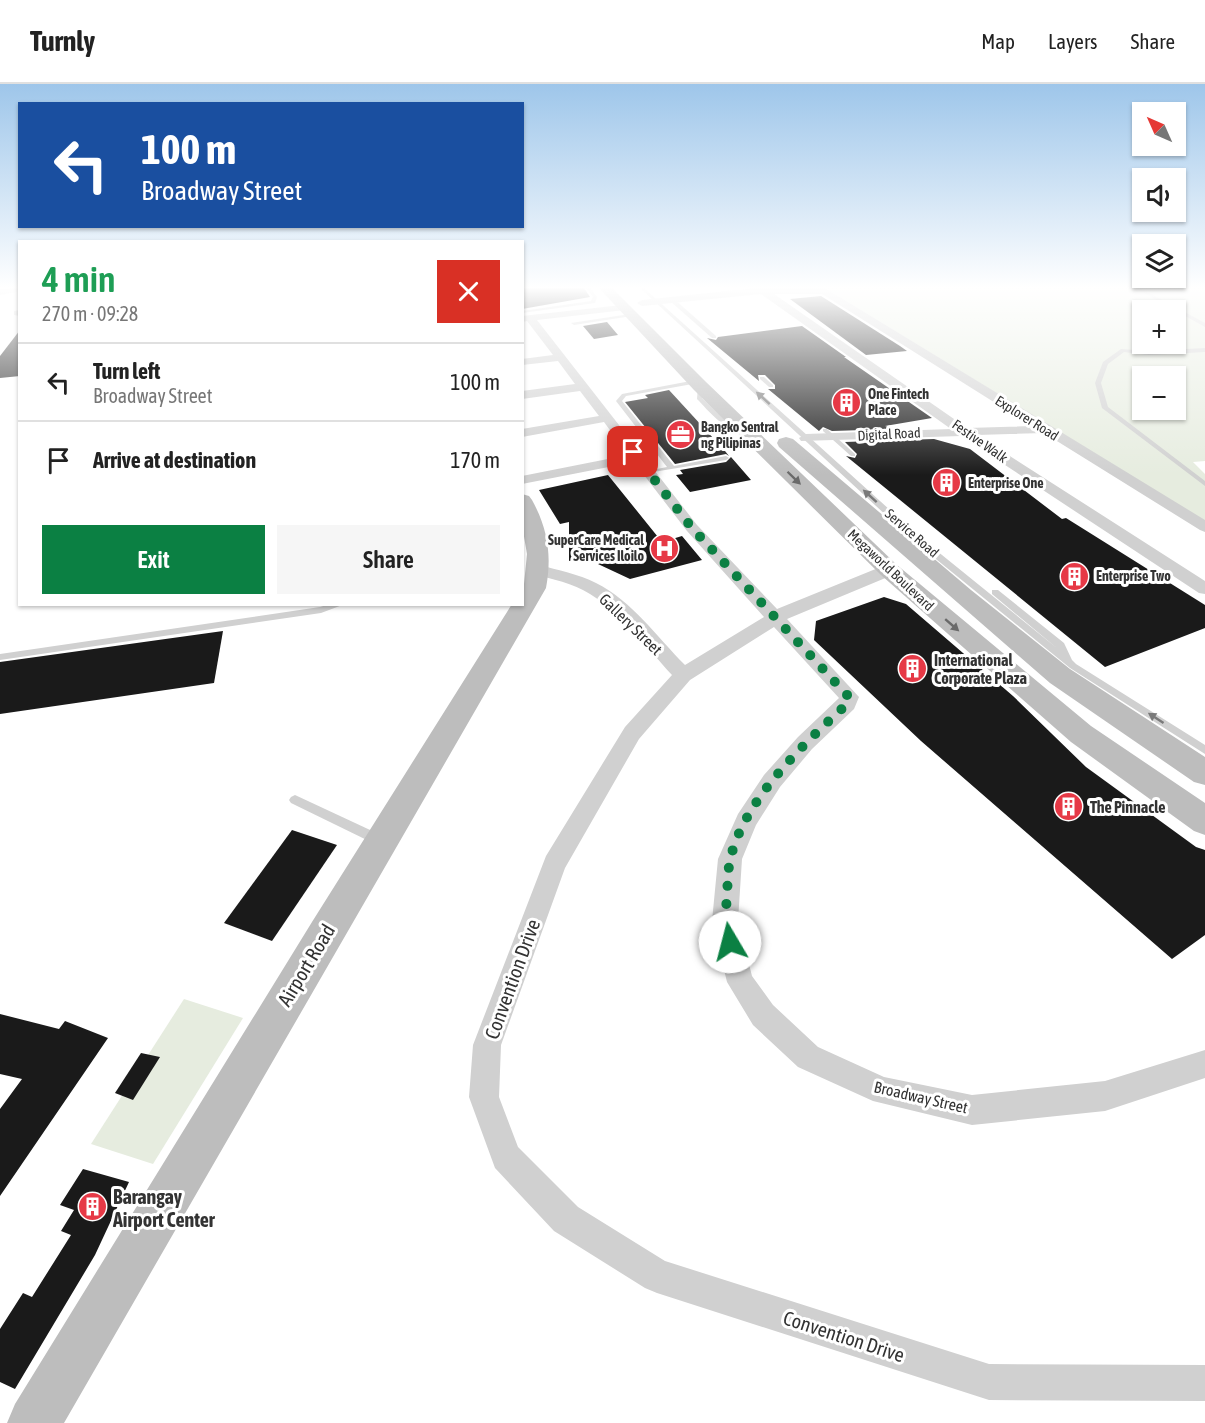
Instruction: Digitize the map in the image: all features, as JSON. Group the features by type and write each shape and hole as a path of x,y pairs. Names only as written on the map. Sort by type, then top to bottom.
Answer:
{"main road":[{"name":"Megaworld Boulevard","path":"673,350 698,384 889,570 1081,734 1205,821"},
{"name":"Megaworld Boulevard","path":"689,350 778,436 962,595 1060,676 1205,773"},
{"path":"524,504 536,528 532,581"},
{"name":"Airport Road","path":"524,595 532,581"},
{"name":"Airport Road","path":"34,1423 382,841 518,606"}],"street":[{"name":"Broadway Street","path":"553,350 692,528 849,697 847,704 805,743 772,781 746,821 730,859 725,921 740,982 763,1015 808,1057 883,1091 972,1110 1104,1096 1205,1064"},
{"name":"Festive Walk","path":"850,350 964,430 1205,589"},
{"name":"Explorer Road","path":"918,350 1205,527"},
{"path":"524,362 559,358"},
{"path":"524,396 581,387"},
{"path":"524,433 606,418"},
{"name":"Digital Road","path":"806,438 828,434 1045,429"},
{"path":"524,480 643,465"},
{"name":"Convention Drive","path":"889,570 775,618 683,675 632,733 554,864 487,1045 484,1097 506,1157 566,1219 657,1276 989,1382 1205,1383"},
{"name":"Gallery Street","path":"532,581 568,578 595,590 619,608 683,675"}],"lane":[{"name":"Service Road","path":"698,350 806,438 918,540 958,572 981,582 1061,645 1070,663 1205,750"},
{"path":"1122,350 1105,363 1098,383 1106,408 1205,484"},
{"path":"1127,350 1149,353 1196,350"},
{"path":"762,378 771,386"},
{"path":"672,468 619,401 624,395 698,384"},
{"path":"828,434 853,455"},
{"path":"643,465 672,468 726,458"},
{"path":"0,657 309,612 333,606"},
{"path":"1081,734 1092,754 1192,825 1205,829"},
{"path":"295,800 382,841"}],"shaded area":[{"path":"927,350 1132,350 1132,354 1186,354 1186,350 1205,350 1205,461 1193,462 1205,474 1205,521"},
{"path":"184,999 243,1018 153,1164 91,1144"}],"building":[{"path":"4,350 18,350 18,376 0,378 0,356"},
{"name":"One Fintech Place","path":"722,350 837,350 932,418 885,426 895,429 832,431 823,427 819,431 768,389 775,389 775,385 765,375 758,375 759,381"},
{"path":"860,350 907,351 866,355"},
{"path":"669,390 729,456 726,454 675,464 625,402 648,398 645,395"},
{"name":"Enterprise Two","path":"934,439 970,449 1062,519 1066,518 1205,605 1205,628 1105,667 846,456 855,458 857,454 845,442"},
{"path":"731,457 751,480 690,492 676,475 683,474 680,470 726,462"},
{"path":"608,475 662,542 682,536 702,560 630,579 583,557 569,561 569,522 560,524 539,490"},
{"name":"The Pinnacle","path":"884,597 906,604 1013,696 1086,767 1196,847 1205,850 1205,935 1172,959 921,741 814,640 816,621"},
{"path":"223,631 214,683 0,714 0,662"},
{"path":"292,830 337,845 272,941 224,923"},
{"path":"0,1014 59,1029 65,1021 108,1038 0,1196 0,1109 22,1079 0,1074"},
{"path":"141,1053 160,1057 133,1100 115,1093"},
{"path":"83,1169 129,1182 95,1255 15,1389 0,1382 0,1329 23,1293 32,1297 71,1235 61,1231 74,1210 60,1205"}],"place":[{"name":"One Fintech Place","path":"847,402"},
{"name":"Bangko Sentral ng Pilipinas","path":"680,435"},
{"name":"Enterprise One","path":"947,483"},
{"name":"SuperCare Medical Services Iloilo","path":"665,548"},
{"name":"Enterprise Two","path":"1075,576"},
{"name":"International Corporate Plaza","path":"913,669"},
{"name":"The Pinnacle","path":"1069,807"},
{"name":"Barangay Airport Center","path":"92,1207"}],"route":[{"path":"633,452 692,528 849,697 847,704 805,743 772,781 746,821 730,859 725,921 730,942"}]}
